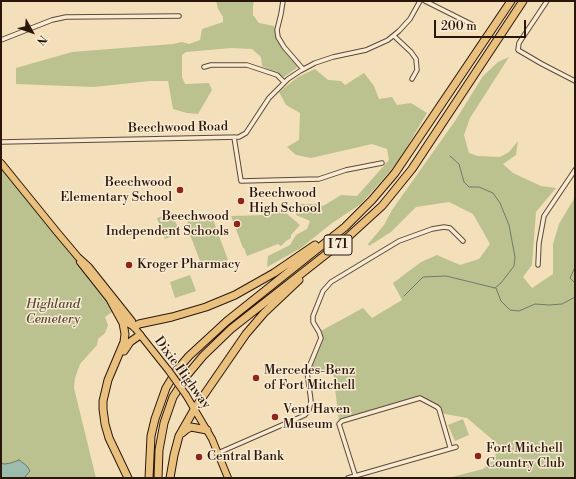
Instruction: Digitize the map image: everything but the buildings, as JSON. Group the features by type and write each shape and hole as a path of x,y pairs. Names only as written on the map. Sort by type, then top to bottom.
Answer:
{"highway":[{"name":"I 71","path":"149,478 151,436 157,410 166,388 182,364 227,321 345,227 361,212 395,173 511,1"},
{"name":"I 71","path":"158,478 159,450 164,423 173,397 188,374 203,356 231,330 363,225 382,206 412,169 523,1"},
{"path":"134,327 139,324 178,316 206,307 235,295 274,273 361,212"},
{"path":"170,478 179,436 194,408 232,352 256,322 322,258"},
{"path":"110,301 123,323 125,334 124,342 116,364"},
{"path":"128,478 109,438 105,424 103,401 108,380 116,364 127,345 140,335"},
{"path":"179,436 186,429 191,427 207,430"}],"main road":[{"name":"Dixie Highway","path":"1,162 78,257 90,267 132,321 134,327 140,335 169,371 186,395 207,430 228,478"},
{"name":"Dixie Highway","path":"78,257 82,265 110,301 129,324 134,327"}],"street":[{"path":"283,1 278,37 284,48 303,69"},
{"name":"Beechwood Road","path":"1,142 241,136 246,133 269,98 284,82 303,69 323,60 376,47 394,36 410,19 420,1"},
{"path":"425,1 473,25"},
{"path":"546,1 519,43 518,50 575,81"},
{"path":"1,40 52,20 66,17 179,16"},
{"path":"394,36 414,56 417,67 412,80"},
{"path":"204,67 211,65 247,65 277,76 284,82"},
{"path":"234,137 241,180 319,179 346,170 382,163"},
{"path":"538,265 539,243 544,216 575,170"},
{"path":"218,453 305,415 309,410 312,401 307,372 321,338 313,322 313,316 323,291 331,282 399,241 432,228 450,228 463,241"},
{"path":"355,477 339,422 420,398 439,409 450,447"},
{"path":"348,478 450,447 456,447"}],"green space":[{"path":"216,1 254,1 253,15 259,23 274,26 281,47 298,67 284,77 262,66 261,57 252,49 232,48 186,52 182,55 182,77 185,84 209,83 212,90 198,114 173,109 168,81 150,81 94,87 16,84 16,68 72,52 182,42 189,44 200,40 202,29 223,22 223,17 218,9"},
{"path":"509,57 470,118 464,135 469,153 478,156 500,157 509,152 518,141 516,155 503,164 513,173 541,186 556,188 536,212 532,265 523,277 532,288 553,274 553,244 559,224 575,197 575,478 448,478 483,469 489,462 492,462 500,446 467,418 440,413 439,409 422,399 339,422 333,371 307,374 320,341 319,332 363,308 372,318 402,300 393,283 421,262 437,255 460,265 479,259 490,244 473,214 449,202 416,207 391,232 369,246 368,244 384,225 392,210 455,121 483,76 498,62"},
{"path":"315,69 328,80 341,81 345,85 364,73 374,86 379,99 392,97 397,105 411,103 427,113 398,162 361,204 332,223 301,248 267,267 268,256 290,245 296,235 307,229 310,221 296,215 295,204 318,204 323,206 341,195 357,196 389,160 387,149 372,144 311,158 296,155 287,147 299,140 300,113 286,105 279,92 298,77"},
{"name":"Highland Cemetery","path":"1,163 57,232 115,310 105,317 108,325 105,333 98,339 97,345 80,364 75,378 74,388 96,478 1,478"},
{"path":"282,209 300,225 291,235 291,238 281,246 278,244 247,256 231,216 265,215 279,212"},
{"path":"172,213 180,233 165,239 157,218"},
{"path":"209,213 210,215 211,214 228,260 226,260 227,262 205,270 203,269 186,224 188,223 187,221"},
{"path":"190,275 196,291 175,298 170,282"},
{"path":"463,419 469,435 455,441 448,425"}],"shaded area":[{"path":"19,460 27,466 30,471 24,478 1,478 1,463 11,463"}],"waterway":[{"path":"450,156 459,164 464,182 469,187 479,187 493,193 500,203 509,225 515,257 514,266 501,283 495,288"},
{"path":"575,267 570,278 575,283"},
{"path":"404,296 423,277 446,276 495,288"},
{"path":"496,288 501,301 510,310 519,311 535,304 562,304 575,297"}],"place":[{"name":"Beechwood Elementary School","path":"180,190"},
{"name":"Beechwood High School","path":"241,201"},
{"name":"Beechwood Independent Schools","path":"237,224"},
{"name":"Kroger Pharmacy","path":"129,265"},
{"name":"Mercedes-Benz of Fort Mitchell","path":"256,378"},
{"name":"Vent Haven Museum","path":"275,417"},
{"name":"Fort Mitchell Country Club","path":"478,456"},
{"name":"Central Bank","path":"199,457"}]}
